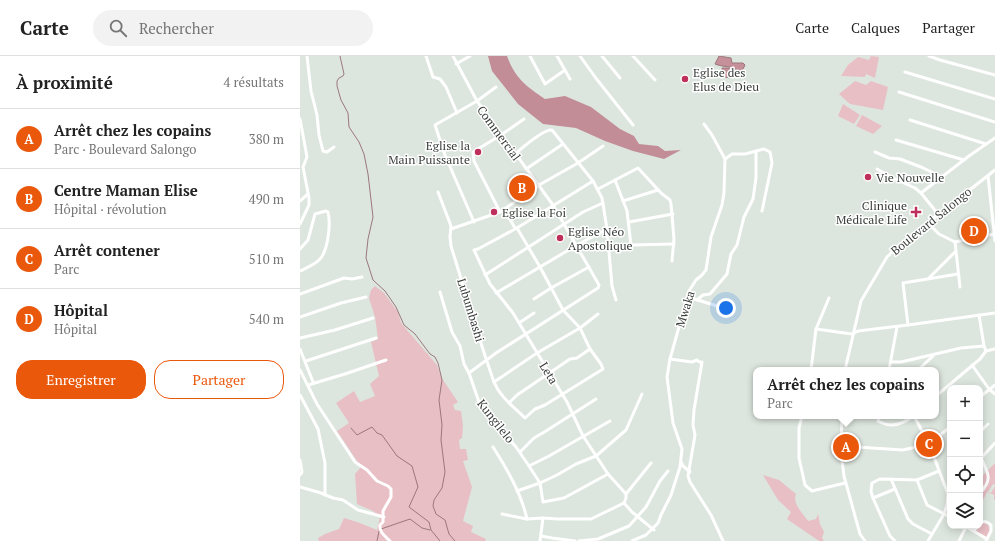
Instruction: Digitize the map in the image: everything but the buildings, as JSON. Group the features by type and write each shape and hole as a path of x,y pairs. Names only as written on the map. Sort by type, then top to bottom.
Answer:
{"street":[{"path":"307,56 311,91 323,151 327,152 334,147"},
{"path":"426,56 433,77 440,79 443,83 457,113"},
{"name":"Commercial","path":"453,56 477,101 553,205 597,280 599,286 598,288 563,310"},
{"path":"456,64 470,56"},
{"path":"530,56 545,84 565,70"},
{"path":"557,56 570,79"},
{"path":"580,56 632,125"},
{"path":"602,56 620,78"},
{"path":"633,56 655,80"},
{"path":"929,56 937,60 995,75"},
{"path":"905,72 995,99"},
{"path":"474,222 445,155 435,125 477,101 496,87"},
{"path":"899,92 995,122"},
{"path":"500,212 474,160 473,152 501,135 524,118"},
{"path":"300,119 307,157 307,161 303,164 309,198 309,205 300,224"},
{"path":"910,120 986,144"},
{"path":"704,124 712,134 725,159 732,154 745,154 764,149 769,150 772,158 762,211"},
{"path":"515,154 548,130 553,131 593,181 603,203 612,286 616,300"},
{"path":"921,194 995,138"},
{"path":"896,140 964,160"},
{"path":"526,169 563,144"},
{"path":"451,229 500,212 539,185 578,163 603,146"},
{"path":"697,300 703,295 710,294 727,274 731,254 736,245 744,217 753,198 756,178 756,151"},
{"path":"875,152 889,158 900,159 942,177"},
{"name":"Mwaka","path":"682,457 682,449 673,423 667,377 670,359 689,291 696,280 706,270 711,237 722,205 725,159"},
{"path":"598,190 638,168 658,190 670,200 673,214 674,244 672,260"},
{"path":"877,168 915,188 938,214"},
{"name":"Boulevard Salongo","path":"846,367 852,334 861,301 887,257 897,247 995,170"},
{"path":"988,176 995,241"},
{"path":"615,180 629,222 631,245 674,244"},
{"path":"517,228 593,181"},
{"path":"623,201 658,190"},
{"name":"Lubumbashi","path":"438,192 448,215 451,226 451,246 470,304 479,341 497,388 509,403 525,418 535,409 545,405 562,393"},
{"path":"300,201 308,194"},
{"path":"485,274 588,209 603,203"},
{"path":"504,209 528,246 563,310 580,328 590,349 603,369 562,393"},
{"path":"300,248 308,240 315,214 326,211 328,212 329,231 324,253 319,260 300,272"},
{"path":"629,222 673,214"},
{"path":"928,223 939,234 955,242 994,234"},
{"name":"Leta","path":"517,228 474,250 496,293 506,303 562,393 596,456 608,474 626,494"},
{"path":"496,293 554,258 607,229"},
{"path":"955,242 960,287"},
{"path":"930,278 955,252"},
{"path":"534,299 589,267"},
{"path":"908,325 903,283 958,274"},
{"path":"300,294 344,278 352,279 362,277"},
{"name":"Kungilelo","path":"440,292 452,332 460,346 464,364 469,373 480,405 530,466 540,483 542,502 568,496 608,474"},
{"path":"300,317 341,303 366,297"},
{"path":"688,297 716,306"},
{"path":"811,367 816,329 829,298"},
{"path":"469,373 486,360 563,310"},
{"path":"519,323 534,313"},
{"path":"816,329 852,334 858,331 995,313"},
{"path":"494,382 537,353 580,328 598,314"},
{"path":"979,316 986,351"},
{"path":"300,338 336,330 373,318"},
{"path":"889,367 897,326"},
{"path":"306,361 376,338"},
{"path":"890,362 901,362 934,356 961,348 984,346"},
{"path":"300,349 314,382"},
{"path":"509,403 570,359 577,358 590,349"},
{"path":"939,393 980,359 986,351 995,349"},
{"path":"921,367 934,356"},
{"path":"670,359 692,362 697,360 701,363 702,362 694,410 693,425 695,435 690,462 690,472 688,476 690,482 712,515 723,541"},
{"path":"308,384 345,374 386,360"},
{"path":"972,365 989,389 995,394"},
{"path":"300,370 317,404 355,462 367,470 377,481 391,489 391,496 383,511 383,522 380,525 380,530 390,541"},
{"path":"983,394 995,384"},
{"path":"517,491 540,483 576,464 596,456 626,430 642,394"},
{"path":"300,395 318,428 325,463 324,495"},
{"path":"520,452 537,435 596,399"},
{"path":"801,419 798,428 799,458 805,484 812,491 845,483"},
{"path":"842,419 841,446 845,483 860,534 865,541"},
{"path":"878,419 878,421 892,425 909,419"},
{"path":"915,419 929,444 948,493"},
{"path":"530,466 610,421"},
{"path":"983,429 988,424"},
{"path":"841,446 903,450 929,444 947,429"},
{"path":"983,454 995,443"},
{"path":"492,447 501,460 517,491 527,519"},
{"path":"682,457 682,465 690,472"},
{"path":"632,541 654,530 658,524 680,471 682,457"},
{"path":"300,460 302,472 300,475"},
{"path":"502,514 527,519 591,519 624,503 626,494 651,463"},
{"path":"983,463 988,473 988,484 983,489"},
{"path":"579,541 598,539 626,527 635,520 646,507 660,481 668,471"},
{"path":"680,471 690,472"},
{"path":"893,541 872,498 872,483 880,478 917,480 939,471"},
{"path":"891,479 910,522 932,534"},
{"path":"917,480 927,504 947,516"},
{"path":"300,482 301,488 343,500 358,510 384,517"},
{"path":"872,498 895,489"},
{"path":"624,503 654,530"},
{"path":"928,541 944,514 947,505"},
{"path":"540,541 543,518"},
{"path":"971,529 987,540 991,532 991,525 986,521 983,521"},
{"path":"959,541 965,529"},
{"path":"541,536 575,541"}],"shaded area":[{"path":"488,56 507,56 510,64 522,81 545,99 565,96 591,107 620,129 634,136 639,144 658,146 665,151 681,150 664,159 633,151 605,141 576,128 543,124 518,104 492,71"},
{"path":"719,56 731,58 732,63 743,63 745,65 742,71 731,67 720,66 715,64"},
{"path":"871,56 879,57 875,78 866,74 865,77 841,76 848,65 858,57 869,60"},
{"path":"722,68 729,68 735,71 733,77 725,77 722,73"},
{"path":"855,81 866,85 871,81 888,87 883,110 850,104 839,94"},
{"path":"843,104 860,115 854,124 838,116"},
{"path":"862,115 882,126 873,134 856,126"},
{"path":"375,286 384,293 398,312 401,323 437,365 441,377 458,402 453,405 455,410 461,411 463,426 462,438 459,440 460,449 466,449 468,460 463,461 472,487 463,521 473,526 471,532 486,539 485,541 319,541 318,538 339,529 344,518 377,530 380,517 373,511 357,504 355,474 361,467 337,431 349,423 336,403 354,391 360,402 375,396 370,384 379,376 371,342 378,339 375,317 369,298 371,290"},
{"path":"995,463 995,485 993,484 988,492 991,493 995,486 995,500 994,495 987,492 983,500 983,492 985,490 983,475"},
{"path":"763,475 779,480 796,494 795,501 808,521 816,519 818,514 820,524 824,532 822,538 824,541 819,541 787,519 791,512 778,500"},
{"path":"983,523 987,524 990,529 987,537 976,531 977,529 983,529"}],"waterway":[{"path":"340,56 344,74 337,81 337,86 341,100 348,113 349,127 359,142 364,154 368,174 373,217 368,239 366,258 373,280 385,291 396,307 404,325 415,334 430,354 435,357 438,363 442,380 439,400 442,425 441,440 445,472 442,488 434,500 433,506 436,514 445,520 449,534 455,541"},
{"path":"351,428 357,435 372,427 377,433 382,435 397,456 412,466 418,487 409,507 429,522 431,530 440,541"},
{"path":"377,541 379,531 381,529 410,519 422,528 430,530"}],"place":[{"name":"Eglise des Elus de Dieu","path":"685,79"},
{"name":"Eglise la Main Puissante","path":"478,152"},
{"name":"Vie Nouvelle","path":"868,177"},
{"name":"Centre Maman Elise","path":"522,188"},
{"name":"Eglise la Foi","path":"494,212"},
{"name":"Clinique Médicale Life","path":"916,212"},
{"name":"Hôpital","path":"974,231"},
{"name":"Eglise Néo Apostolique","path":"560,238"},
{"name":"Arrêt contener","path":"929,444"},
{"name":"Arrêt chez les copains","path":"846,447"}]}
